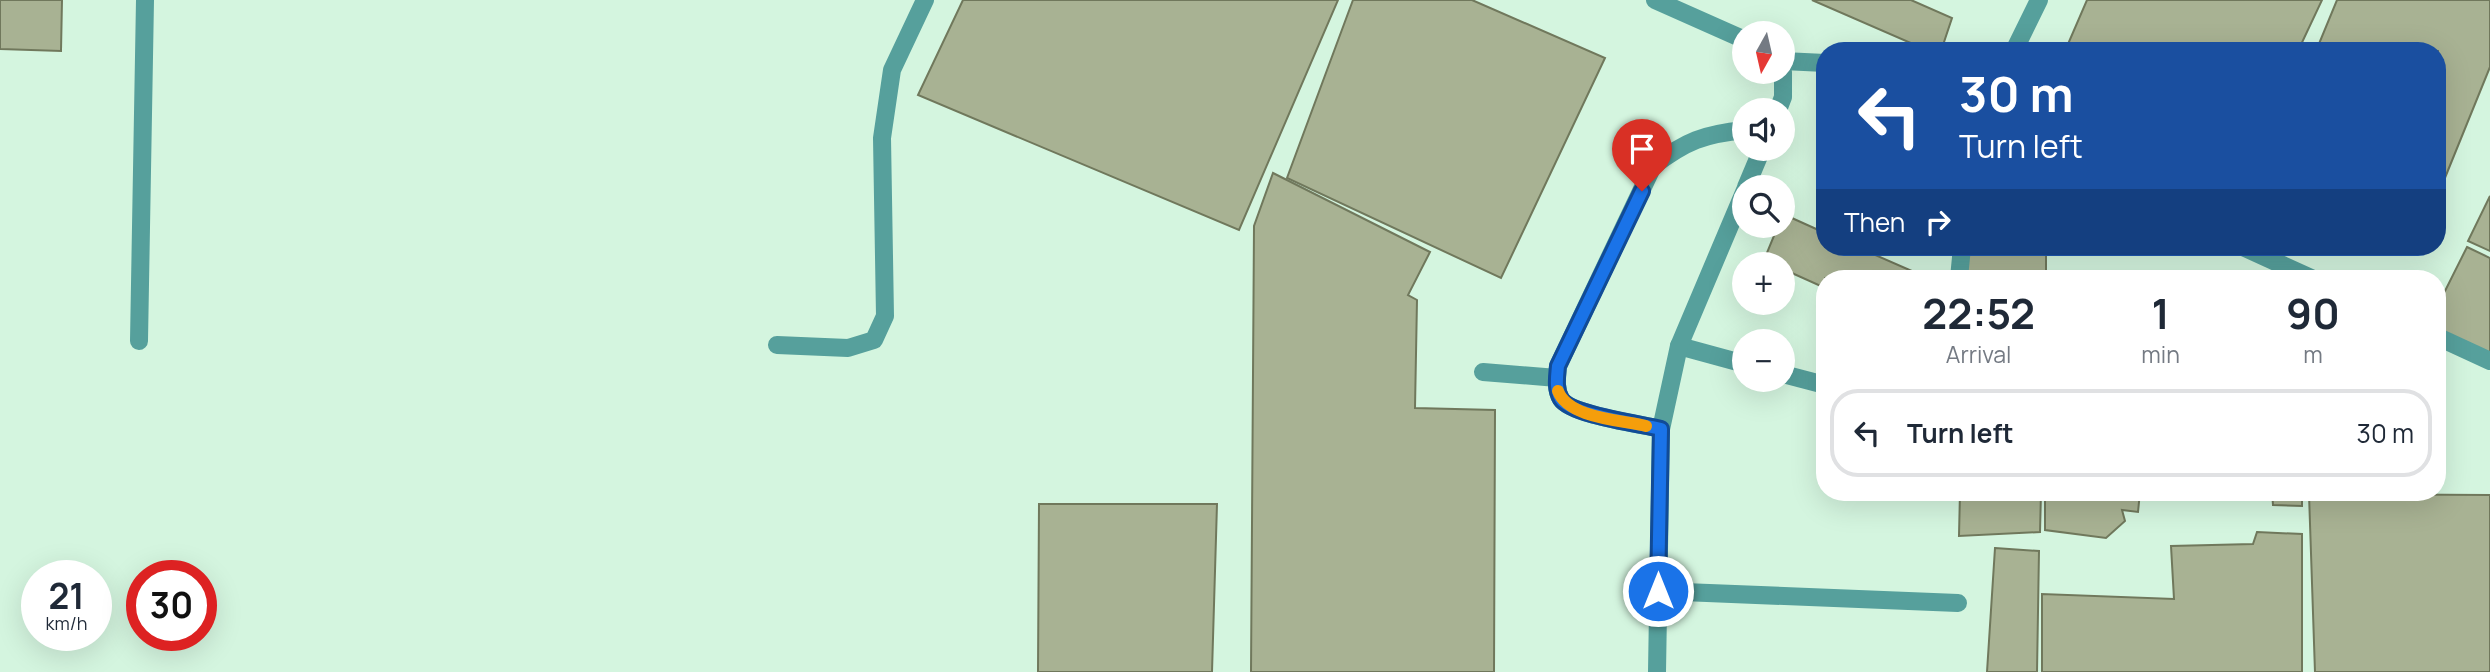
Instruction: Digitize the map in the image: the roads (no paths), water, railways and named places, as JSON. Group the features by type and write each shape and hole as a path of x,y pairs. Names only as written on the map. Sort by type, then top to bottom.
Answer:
{"street":[{"path":"139,341 145,0"},
{"path":"777,345 848,348 874,340 885,316 883,138 892,70 925,0"},
{"path":"1655,0 1732,34"},
{"path":"2018,42 2039,0"},
{"path":"1796,62 1816,63"},
{"path":"1661,429 1574,409 1562,401 1557,378 1558,366 1653,166 1681,144 1711,133 1732,131"},
{"path":"1657,672 1661,429 1679,346 1732,220"},
{"path":"2263,256 2293,270"},
{"path":"2446,341 2490,361"},
{"path":"1679,346 1732,360"},
{"path":"1483,372 1557,378"},
{"path":"1795,377 1816,383"},
{"path":"1658,591 1958,603"}]}
